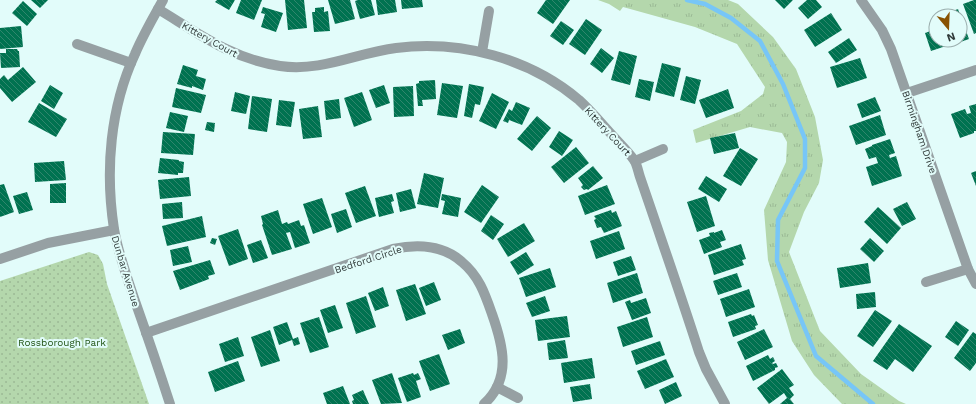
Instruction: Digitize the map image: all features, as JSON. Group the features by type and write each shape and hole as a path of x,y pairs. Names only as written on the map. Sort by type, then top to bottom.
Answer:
{"street":[{"name":"Birmingham Drive","path":"861,0 882,30 891,49 968,269 976,284"},
{"name":"Kittery Court","path":"160,4 226,50 253,60 281,66 304,67 330,64 376,51 425,46 454,47 482,52 509,60 552,81 578,100 598,119 635,161 699,352 706,369 725,404"},
{"name":"Dunbar Avenue","path":"160,4 134,55 122,90 114,122 110,154 110,192 114,230 121,261 170,404"},
{"path":"482,52 489,11"},
{"path":"78,44 131,63"},
{"path":"907,93 976,70"},
{"path":"635,161 663,149"},
{"path":"0,259 48,243 114,230"},
{"name":"Bedford Circle","path":"146,333 393,250 408,246 423,246 438,249 462,261 475,275 483,288 502,344 503,361 497,388 484,404"},
{"path":"926,282 968,269"},
{"path":"497,388 518,398"}],"green space":[{"path":"598,0 728,0 738,4 773,37 796,69 815,117 823,160 819,183 804,212 789,252 820,331 861,374 899,401 906,404 842,404 814,375 792,341 768,260 764,210 786,162 787,142 782,133 750,127 696,143 693,130 741,111 763,94 765,87 737,44 695,27 623,7 620,11 609,4"},
{"name":"Rossborough Park","path":"89,252 98,255 103,264 107,284 149,404 0,404 0,281"}],"building":[{"path":"31,0 48,0 40,8"},
{"path":"217,0 235,0 229,10 215,2"},
{"path":"241,0 262,0 254,20 236,13"},
{"path":"285,0 304,0 307,28 288,30"},
{"path":"328,0 350,0 355,19 335,24"},
{"path":"371,0 375,15 360,19 355,1"},
{"path":"376,0 395,0 397,12 378,15"},
{"path":"401,0 422,0 423,7 402,9"},
{"path":"546,0 570,0 553,24 537,13"},
{"path":"775,0 793,0 784,9"},
{"path":"807,0 816,0 822,7 808,19 798,8"},
{"path":"976,0 976,33 974,34 968,18 968,8 964,8 963,4"},
{"path":"23,1 37,14 27,26 12,13"},
{"path":"263,7 283,13 276,32 261,27 265,14 261,13"},
{"path":"324,7 324,12 328,11 330,31 314,32 312,12 315,12 315,8"},
{"path":"831,13 842,30 815,47 804,30"},
{"path":"586,19 602,30 585,55 569,44"},
{"path":"561,21 574,30 563,45 550,36"},
{"path":"21,26 23,47 0,49 0,28"},
{"path":"928,32 928,42 925,33"},
{"path":"849,38 857,50 836,63 828,52"},
{"path":"601,48 614,58 602,73 590,64"},
{"path":"930,48 940,48 931,51"},
{"path":"6,49 17,49 19,51 20,67 1,68 0,53 6,53"},
{"path":"619,51 637,56 630,85 611,80"},
{"path":"860,58 867,78 837,88 830,67"},
{"path":"662,63 681,68 674,97 655,92"},
{"path":"183,65 198,70 196,76 206,79 203,90 192,86 192,88 177,84"},
{"path":"23,67 36,82 12,102 0,88 0,79 4,75 8,80"},
{"path":"686,76 701,80 695,104 680,100"},
{"path":"639,79 654,82 650,101 635,97"},
{"path":"435,80 436,99 422,100 423,106 418,106 416,84 419,83 419,81"},
{"path":"442,83 463,86 457,118 437,115"},
{"path":"469,84 484,87 480,105 475,104 472,118 464,116"},
{"path":"50,85 63,93 54,109 41,101"},
{"path":"384,85 390,103 376,108 369,90"},
{"path":"413,86 414,116 394,117 393,87"},
{"path":"176,88 206,95 201,113 172,107"},
{"path":"728,89 734,108 706,118 699,100"},
{"path":"235,92 250,96 246,114 231,111"},
{"path":"362,92 372,120 354,127 344,98"},
{"path":"492,93 509,102 496,129 479,121"},
{"path":"252,96 272,99 267,132 248,129"},
{"path":"875,97 881,111 862,118 857,104"},
{"path":"339,99 341,118 326,120 324,101"},
{"path":"279,100 295,102 291,127 276,125"},
{"path":"516,102 530,108 522,125 509,120 508,123 503,121 509,109 512,111"},
{"path":"39,103 67,119 56,137 28,122"},
{"path":"976,104 976,131 960,138 951,114 965,109 967,114 971,113 969,106"},
{"path":"318,106 322,137 303,139 299,109"},
{"path":"170,112 188,116 184,132 166,128"},
{"path":"880,115 886,135 856,145 849,126"},
{"path":"537,116 551,128 532,151 517,139"},
{"path":"207,122 215,123 214,132 205,130"},
{"path":"559,131 573,140 562,156 549,147"},
{"path":"163,132 195,134 193,155 161,153"},
{"path":"735,133 739,148 714,154 710,138"},
{"path":"890,139 895,153 889,155 890,158 896,156 902,176 872,186 866,167 878,163 876,157 869,159 865,149"},
{"path":"576,147 589,163 564,183 551,167"},
{"path":"740,148 758,159 741,186 723,176"},
{"path":"160,158 184,162 183,173 178,173 178,175 158,173"},
{"path":"64,161 66,180 35,182 34,163"},
{"path":"593,166 603,178 588,190 584,190 581,187 583,185 578,178"},
{"path":"976,171 976,186 971,173"},
{"path":"424,173 444,178 438,208 417,204"},
{"path":"706,176 727,189 719,202 698,189"},
{"path":"189,177 191,196 160,199 158,180"},
{"path":"66,183 66,203 50,203 50,184"},
{"path":"4,184 14,212 0,217 0,185"},
{"path":"482,185 499,197 481,223 464,212"},
{"path":"607,185 615,204 585,215 578,196"},
{"path":"365,186 376,216 356,223 345,193"},
{"path":"411,189 416,208 400,212 396,193"},
{"path":"27,192 33,210 19,214 13,196"},
{"path":"392,194 394,201 391,202 394,213 379,217 375,198"},
{"path":"442,194 461,198 458,217 442,214 445,201 441,200"},
{"path":"706,196 715,226 697,232 687,202"},
{"path":"322,198 332,227 313,234 303,204"},
{"path":"182,202 183,218 163,219 162,204"},
{"path":"907,202 916,219 902,226 893,209"},
{"path":"878,207 901,228 887,244 864,222"},
{"path":"346,209 352,227 337,233 331,214"},
{"path":"278,210 282,224 287,222 288,224 299,220 301,226 304,225 310,243 295,248 290,232 286,233 292,249 272,255 262,225 261,216"},
{"path":"611,210 612,213 616,211 622,226 604,233 601,227 597,228 594,220 596,219 594,216"},
{"path":"491,215 504,224 493,240 481,231"},
{"path":"202,216 206,237 167,246 162,226"},
{"path":"524,223 535,241 508,257 497,239"},
{"path":"238,229 248,259 229,266 218,236"},
{"path":"722,230 726,240 720,242 722,247 704,254 699,240 710,236 709,233"},
{"path":"619,231 625,249 596,259 590,241"},
{"path":"212,238 217,239 215,245 210,243"},
{"path":"870,238 884,251 874,262 860,249"},
{"path":"261,240 268,258 253,263 247,245"},
{"path":"741,244 746,259 742,260 744,265 714,275 708,255"},
{"path":"188,246 192,262 173,266 170,250"},
{"path":"526,252 534,265 518,275 510,262"},
{"path":"631,256 636,270 618,276 613,262"},
{"path":"210,260 215,274 208,276 209,279 180,290 173,271"},
{"path":"868,263 871,283 840,288 837,268"},
{"path":"550,268 556,287 526,297 519,278"},
{"path":"637,273 643,293 613,303 607,283"},
{"path":"737,273 742,287 718,295 713,281"},
{"path":"434,282 441,300 426,306 419,288"},
{"path":"415,284 426,314 406,321 396,290"},
{"path":"383,287 389,306 375,311 368,293"},
{"path":"749,289 755,307 726,317 720,299"},
{"path":"875,292 876,307 857,309 856,294"},
{"path":"366,296 376,327 356,334 346,303"},
{"path":"545,296 550,311 532,317 526,303"},
{"path":"646,298 651,313 632,320 625,302 630,300 631,303"},
{"path":"335,305 343,328 328,333 320,310"},
{"path":"875,310 892,321 873,347 857,336"},
{"path":"751,314 752,316 754,315 758,325 755,326 756,329 733,337 728,322"},
{"path":"567,316 570,337 538,341 535,320"},
{"path":"319,317 329,347 310,353 300,323"},
{"path":"647,317 653,337 623,347 617,327"},
{"path":"956,321 969,330 958,346 945,337"},
{"path":"287,322 293,339 298,337 300,344 294,346 292,340 279,345 273,327"},
{"path":"899,324 932,346 913,372 895,359 887,370 873,361"},
{"path":"460,329 465,343 448,350 442,335"},
{"path":"764,329 773,347 745,360 737,342"},
{"path":"270,330 280,361 261,367 251,337"},
{"path":"973,332 976,334 976,363 970,371 954,358"},
{"path":"238,337 244,356 225,362 219,344"},
{"path":"565,340 568,358 549,360 547,343"},
{"path":"660,341 665,355 636,365 631,351"},
{"path":"439,354 450,384 430,391 419,361"},
{"path":"768,355 770,359 773,357 775,361 772,363 776,363 778,367 753,381 746,366"},
{"path":"592,358 595,378 564,383 561,363"},
{"path":"666,359 674,377 645,389 637,371"},
{"path":"238,361 245,381 215,392 208,372"},
{"path":"782,369 794,385 789,388 794,395 790,399 794,404 780,404 787,398 784,393 769,404 757,388"},
{"path":"392,373 402,403 381,404 372,380"},
{"path":"413,373 414,375 418,373 421,379 416,381 421,397 407,402 398,378"},
{"path":"676,382 682,396 665,404 659,390"},
{"path":"590,384 592,399 573,402 570,387"},
{"path":"343,386 350,404 327,404 323,393"},
{"path":"363,390 369,404 353,404 352,401 354,400 352,395"}],"waterway":[{"path":"687,0 705,4 731,18 760,41 783,84 805,139 805,168 778,220 777,261 816,356 873,404"}]}
